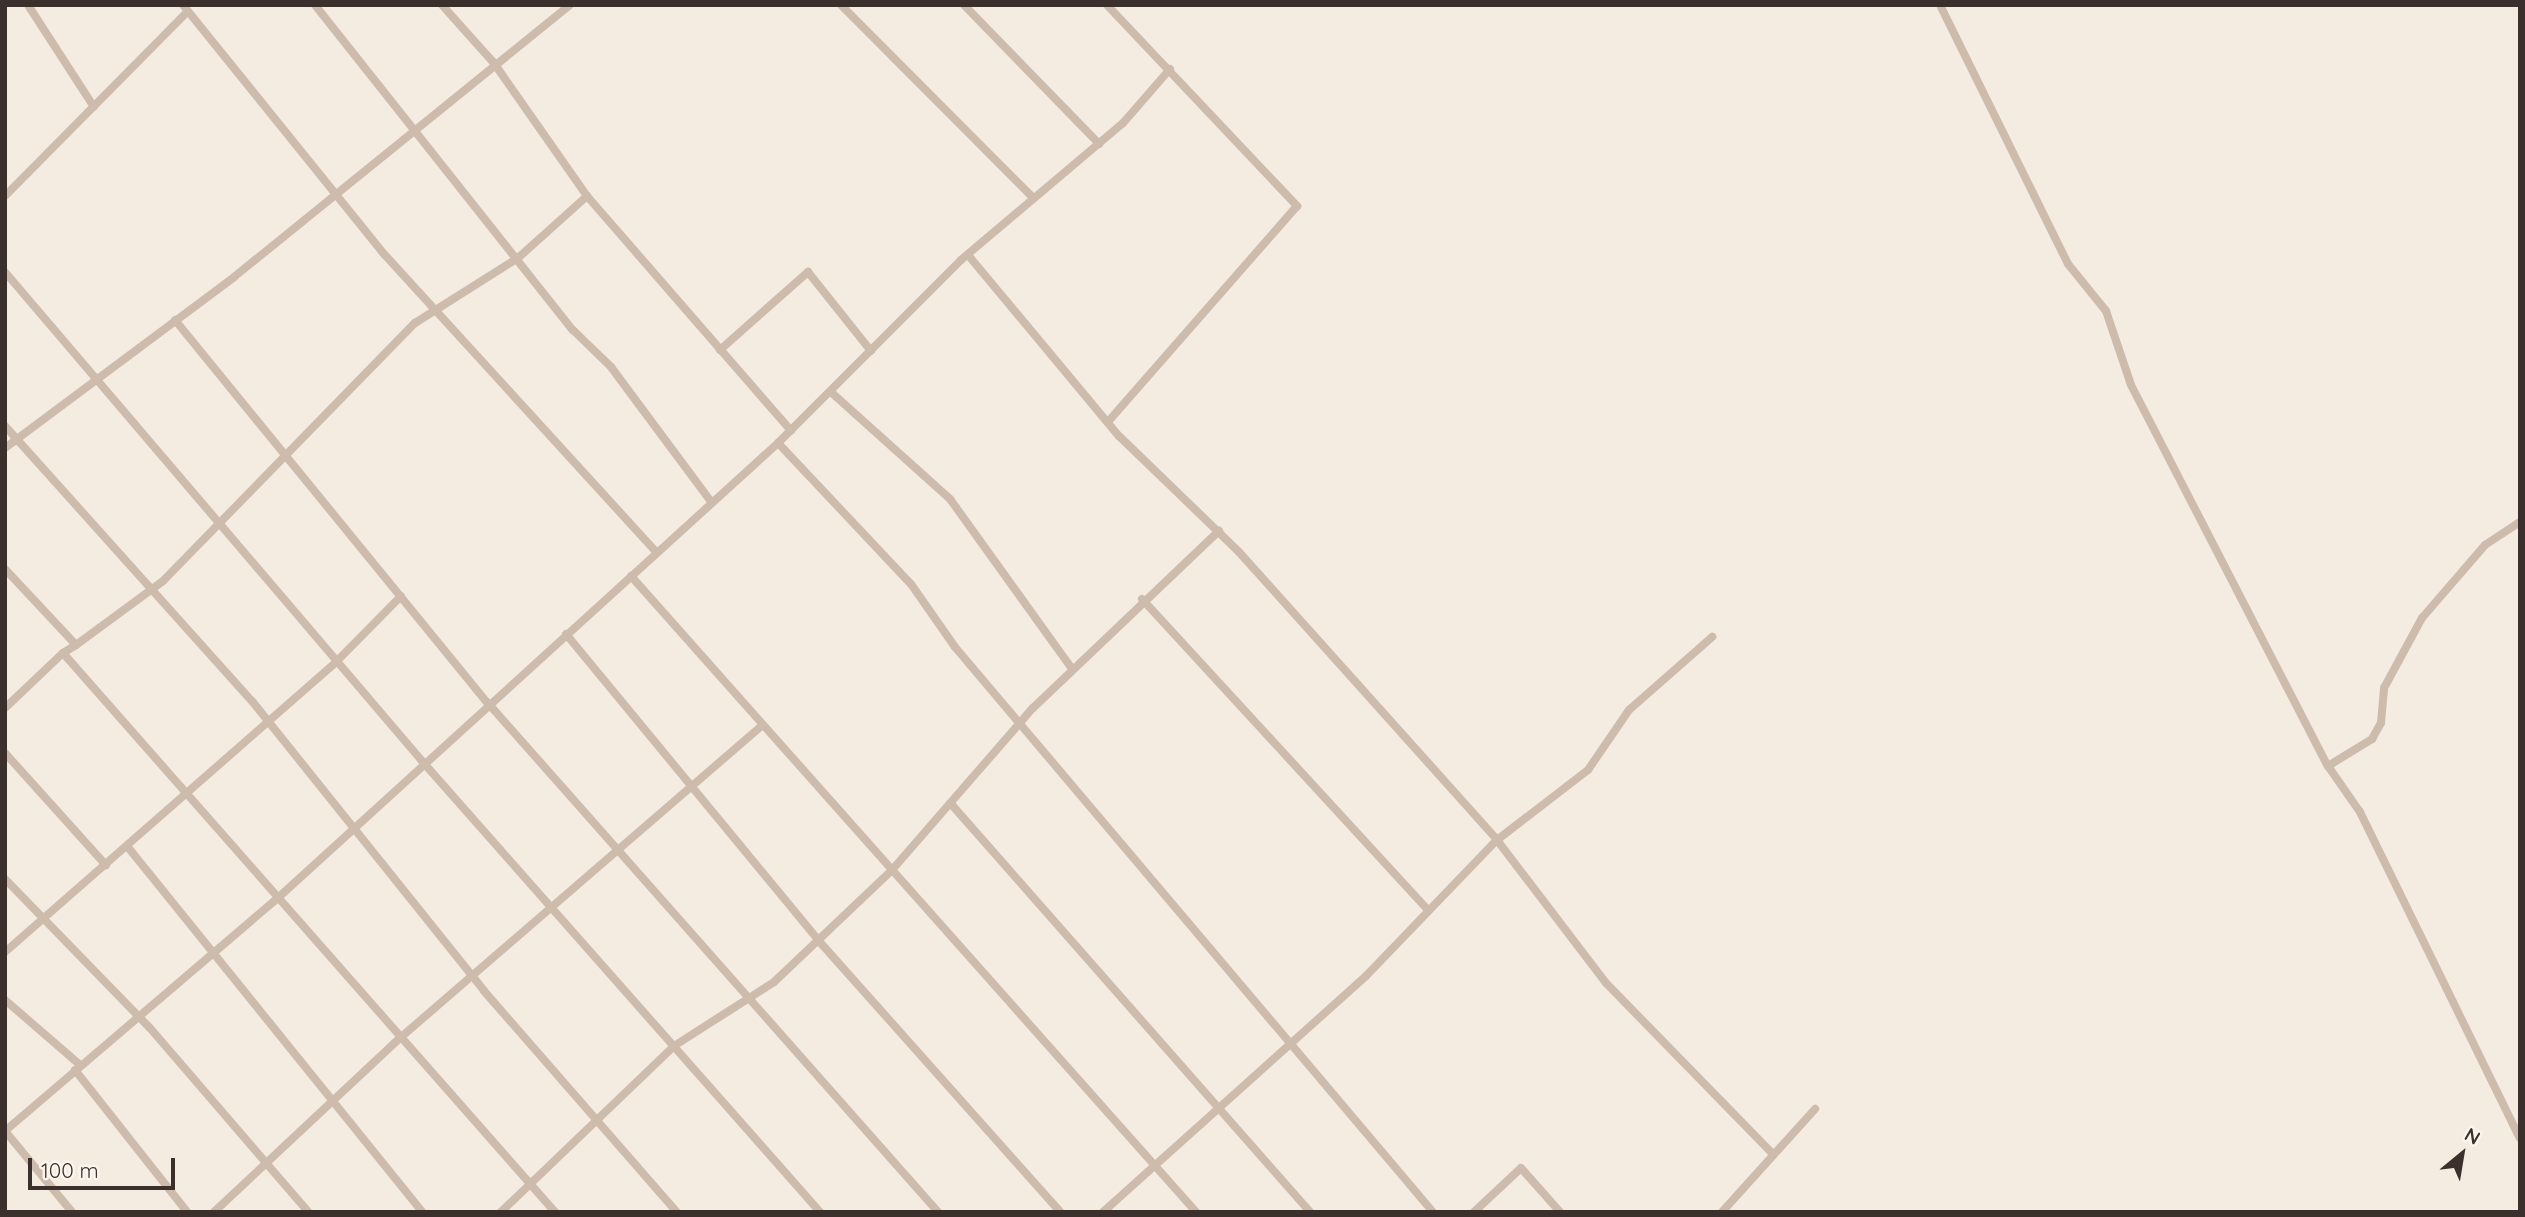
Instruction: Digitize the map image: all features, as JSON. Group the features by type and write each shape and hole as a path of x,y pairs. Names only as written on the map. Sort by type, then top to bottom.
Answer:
{"street":[{"path":"28,5 94,107"},
{"path":"315,5 517,258 611,368 712,503"},
{"path":"442,5 493,62 587,196 791,430"},
{"path":"841,5 1033,198"},
{"path":"964,5 1099,144"},
{"path":"1107,5 1297,206 1108,422"},
{"path":"1940,5 2068,264 2106,311 2131,385 2328,766 2360,812 2520,1138"},
{"path":"5,448 96,375 175,320 337,195 493,62 568,6"},
{"path":"5,196 94,107 186,8 337,195 435,309 656,552"},
{"path":"72,1212 5,1131 78,1067 138,1020 210,953 280,896 422,761 778,443 832,393 968,255 1099,144 1170,69"},
{"path":"5,708 63,653 151,588 435,309 517,258 587,196"},
{"path":"968,255 1108,422 1219,531 1497,840 1606,983 1773,1154"},
{"path":"5,272 96,375 422,761 820,1212"},
{"path":"720,350 808,272 871,351"},
{"path":"175,320 487,702 938,1212"},
{"path":"832,393 943,491 1072,669"},
{"path":"5,426 265,719 350,829 677,1212"},
{"path":"778,443 911,584 955,647 1433,1212"},
{"path":"2328,766 2372,739 2381,723 2384,688 2422,618 2485,545 2520,522"},
{"path":"501,1212 674,1046 750,998 818,940 892,870 952,805 1020,721 1142,599 1219,531"},
{"path":"5,569 76,645"},
{"path":"631,576 1196,1212"},
{"path":"5,952 106,866 265,719 337,661 401,596"},
{"path":"1142,599 1428,910"},
{"path":"566,634 818,940 1060,1212"},
{"path":"1103,1212 1292,1044 1497,840 1588,770 1629,710 1712,637"},
{"path":"63,653 188,789 400,1038 555,1212"},
{"path":"214,1212 400,1038 554,911 619,849 763,725"},
{"path":"5,753 106,866"},
{"path":"952,805 1221,1106 1310,1212"},
{"path":"127,846 210,953 422,1212"},
{"path":"5,879 41,921 138,1020 308,1212"},
{"path":"5,1000 78,1067 187,1212"},
{"path":"1722,1212 1815,1108"},
{"path":"1474,1212 1521,1168 1560,1212"}]}
